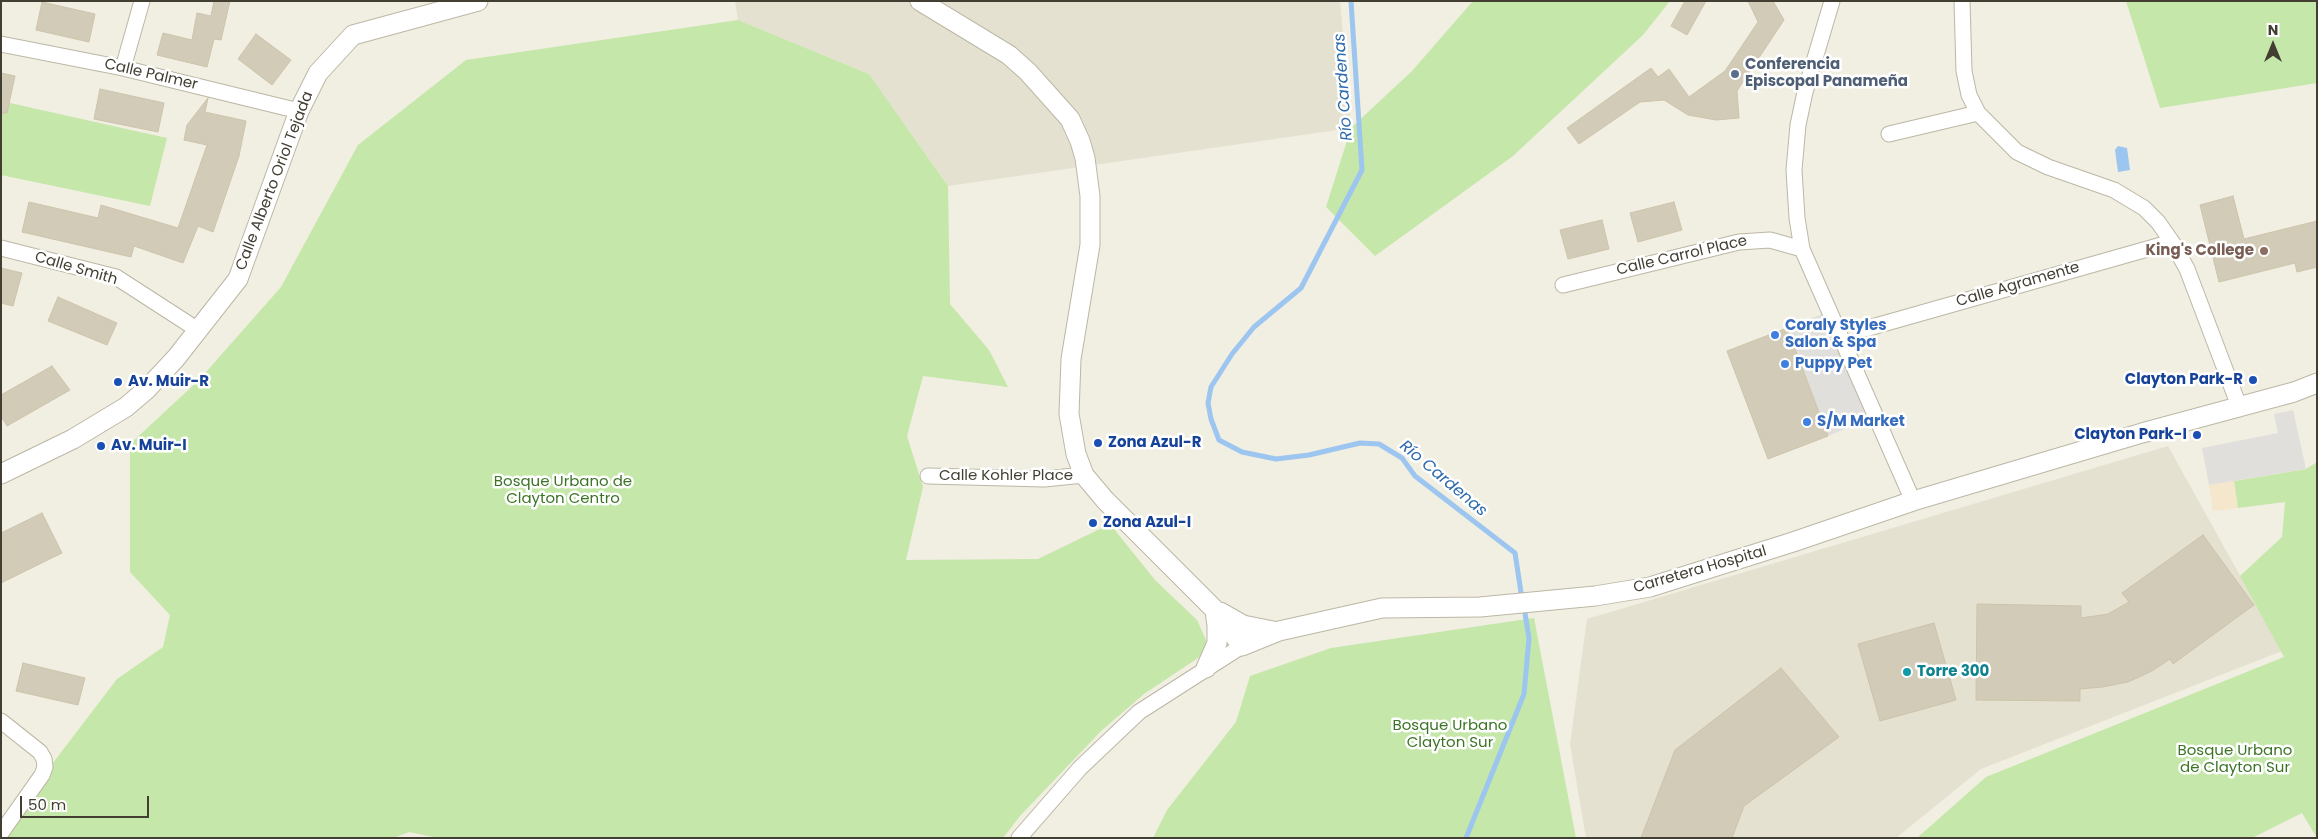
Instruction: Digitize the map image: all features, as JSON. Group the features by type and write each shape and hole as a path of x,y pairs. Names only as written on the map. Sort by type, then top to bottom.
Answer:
{"street":[{"path":"123,68 142,1"},
{"name":"Calle Alberto Oriol Tejada","path":"1,474 73,439 126,407 146,390 198,330 238,278 299,112 318,72 353,35 478,1"},
{"path":"920,1 994,45 1028,72 1070,119 1080,141 1088,176 1090,245 1071,359 1069,414 1071,434 1084,475 1144,541 1185,578 1214,608 1242,646"},
{"path":"1832,1 1805,92 1795,148 1794,192 1802,248 1913,501"},
{"path":"1962,1 1964,70 1969,95 1978,114 2017,152 2048,167 2114,190 2144,208 2158,222 2187,269 2239,406"},
{"name":"Calle Palmer","path":"1,44 123,68 299,112"},
{"path":"1889,134 1978,114"},
{"name":"Calle Carrol Place","path":"1563,284 1739,242 1770,240 1802,248"},
{"name":"Calle Agramente","path":"1865,329 2172,242"},
{"name":"Calle Smith","path":"1,248 116,277 198,330"},
{"name":"Carretera Hospital","path":"1019,838 1080,768 1132,718 1242,646 1280,631 1382,608 1480,607 1596,596 1650,587 1913,501 2317,384"},
{"name":"Calle Kohler Place","path":"928,476 1044,479 1084,475"},
{"path":"1214,608 1234,621 1252,628 1280,631"},
{"path":"1206,668 1217,643 1218,625 1214,608"},
{"path":"1,721 40,752 44,759 45,767 42,775 1,833"}],"shaded area":[{"path":"735,1 1340,1 1351,128 948,186 869,74 738,20"},
{"path":"1830,311 1875,416 1828,436 1787,328"},
{"path":"2293,410 2306,469 2209,485 2202,448 2278,433 2274,414"},
{"path":"2168,446 2282,651 1981,769 1896,838 1586,838 1570,744 1587,619"},
{"path":"2234,481 2238,508 2213,511 2209,485"}],"green space":[{"path":"1473,1 1670,1 1643,35 1513,156 1375,256 1326,207 1351,128 1412,71"},
{"path":"2126,1 2317,1 2317,83 2160,108"},
{"name":"Bosque Urbano de Clayton Centro","path":"738,20 869,74 948,186 950,304 989,350 1008,387 923,376 907,436 923,487 906,560 1038,559 1110,524 1155,580 1197,620 1206,640 1201,656 1144,694 1101,731 1020,816 1003,838 438,838 409,832 393,838 1,838 17,810 117,679 163,647 170,615 130,572 130,444 199,380 281,287 358,145 466,60"},
{"path":"1,101 167,138 150,206 1,175"},
{"name":"Bosque Urbano de Clayton Sur","path":"2317,462 2317,838 2302,813 2252,838 1917,838 1986,777 2284,657 2240,576 2282,537 2285,502 2238,508 2234,481 2306,469"},
{"name":"Bosque Urbano Clayton Sur","path":"1534,618 1576,838 1153,838 1167,810 1236,722 1250,676 1331,648"}],"water":[{"path":"2118,146 2127,148 2130,170 2118,172 2115,150"}],"building":[{"path":"214,1 230,1 221,40 214,39 207,67 157,55 163,33 192,40 197,13 211,16"},
{"path":"1685,1 1706,1 1687,35 1671,26"},
{"name":"Conferencia Episcopal Panameña","path":"1748,1 1773,1 1784,20 1737,91 1739,118 1716,120 1688,115 1664,100 1640,102 1579,144 1567,128 1651,68 1658,77 1669,69 1689,97 1725,71 1758,22"},
{"path":"42,2 95,14 89,42 36,30"},
{"path":"256,34 291,60 272,85 238,59"},
{"path":"1,73 15,76 7,113 1,113"},
{"path":"100,89 164,103 158,132 94,119"},
{"path":"208,98 205,112 246,121 239,156 213,232 198,226 183,263 134,246 131,257 22,232 29,202 98,218 101,205 178,228 207,145 184,140 187,125"},
{"name":"King's College","path":"2233,196 2244,239 2317,221 2317,267 2297,272 2295,263 2219,282 2200,205"},
{"path":"1674,202 1682,230 1638,242 1630,213"},
{"path":"1602,220 1609,249 1568,259 1560,230"},
{"path":"1,268 22,273 13,306 1,303"},
{"path":"58,297 117,323 107,345 48,321"},
{"path":"1787,328 1828,436 1768,459 1727,351"},
{"path":"52,366 70,390 7,426 1,416 1,395"},
{"path":"42,513 62,553 1,583 1,533"},
{"path":"2203,535 2254,605 2173,664 2170,659 2152,671 2128,682 2080,689 2080,701 1976,700 1977,604 2081,606 2081,618 2108,614 2129,602 2122,593"},
{"name":"Torre 300","path":"1934,623 1956,700 1880,721 1858,644"},
{"path":"23,663 85,678 78,705 16,691"},
{"path":"1781,668 1839,737 1744,806 1732,838 1641,838 1675,750"}],"waterway":[{"name":"Río Cardenas","path":"1351,1 1362,170 1301,288 1254,327 1232,354 1211,387 1208,403 1211,419 1219,440 1242,452 1276,459 1309,455 1360,443 1379,444 1402,458 1415,476 1515,553 1522,599"},
{"name":"Río Cardenas","path":"1466,838 1524,694 1529,638 1524,607"}],"place":[{"name":"Conferencia Episcopal Panameña","path":"1735,74"},
{"name":"King's College","path":"2264,251"},
{"name":"Coraly Styles Salon & Spa","path":"1775,335"},
{"name":"Puppy Pet","path":"1785,364"},
{"name":"Clayton Park-R","path":"2253,380"},
{"name":"Av. Muir-R","path":"118,382"},
{"name":"S/M Market","path":"1807,422"},
{"name":"Clayton Park-I","path":"2197,435"},
{"name":"Zona Azul-R","path":"1098,443"},
{"name":"Av. Muir-I","path":"101,446"},
{"name":"Zona Azul-I","path":"1093,523"},
{"name":"Torre 300","path":"1907,672"}]}
